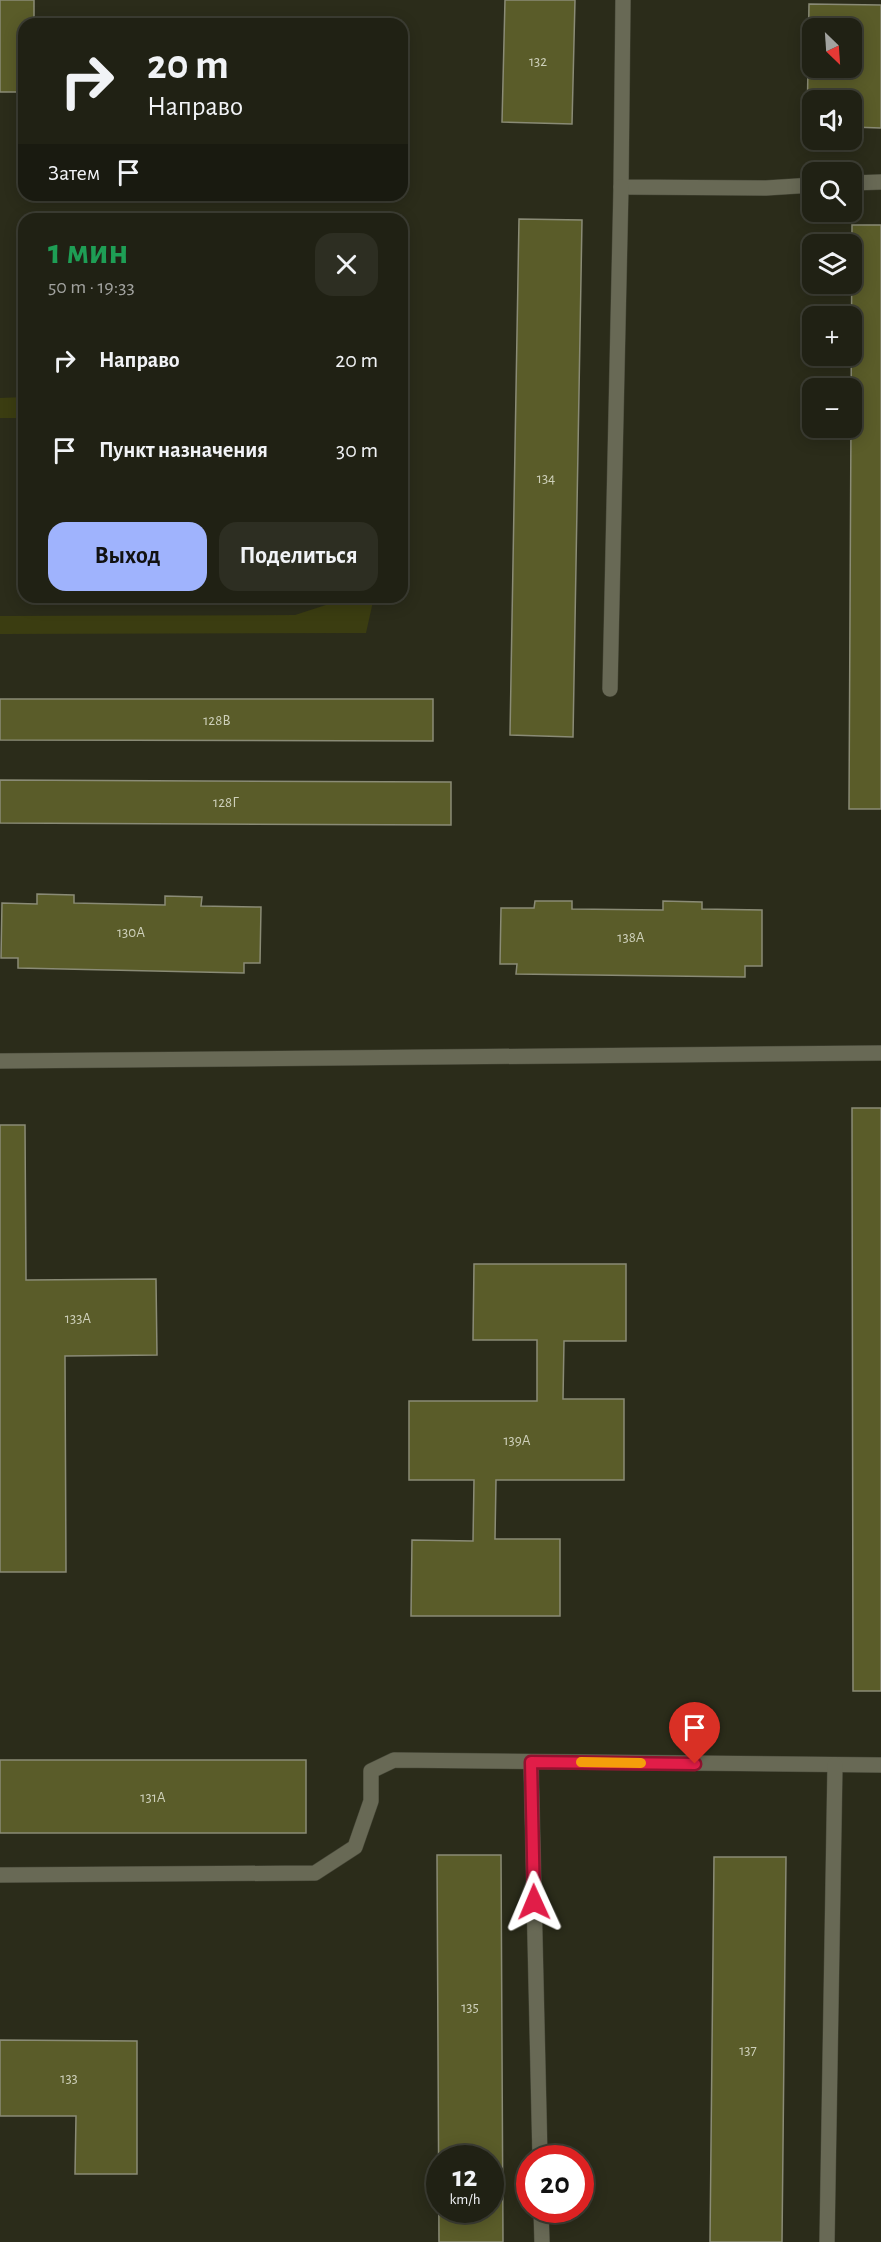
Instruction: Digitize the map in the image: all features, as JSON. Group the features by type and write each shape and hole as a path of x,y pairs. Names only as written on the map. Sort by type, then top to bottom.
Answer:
{"lane":[{"path":"610,688 623,0"},
{"path":"862,183 881,182"},
{"path":"621,187 766,188 802,186"},
{"path":"0,1061 881,1053"},
{"path":"0,1875 315,1873 355,1847 371,1801 371,1771 394,1760 881,1766"},
{"path":"531,1762 540,2145"},
{"path":"827,2242 835,1765"},
{"path":"541,2223 542,2242"}],"shaded area":[{"path":"18,397 18,418 0,418 0,398"},
{"path":"373,603 366,633 0,634 0,616 295,615 329,604"}],"building":[{"path":"0,0 34,0 34,18 18,18 18,92 0,92"},
{"path":"505,0 575,0 572,124 502,122"},
{"path":"809,4 881,5 881,128 862,127 862,90 808,90 808,78 862,78 862,18 809,18"},
{"path":"519,219 582,220 573,737 510,735"},
{"path":"852,225 881,225 881,809 849,809 851,438 862,438 862,378 851,378 851,366 862,366 862,306 852,306 852,294 862,294 862,234 852,234"},
{"path":"0,699 433,699 433,741 0,740"},
{"path":"0,780 451,782 451,825 0,823"},
{"path":"37,894 74,895 74,903 165,905 165,896 202,897 201,906 261,907 260,963 244,963 244,973 18,968 18,958 1,958 2,903 37,904"},
{"path":"535,901 572,901 572,909 663,910 663,901 702,902 702,909 762,910 762,966 745,966 745,977 516,974 517,964 500,964 501,908 534,908"},
{"path":"852,1108 881,1108 881,1691 853,1691"},
{"path":"0,1125 25,1125 26,1280 156,1279 157,1355 65,1356 66,1572 0,1572"},
{"path":"474,1264 626,1264 626,1341 564,1341 563,1399 624,1399 624,1480 496,1480 495,1539 560,1539 560,1616 411,1616 412,1540 473,1541 474,1480 409,1480 409,1401 537,1401 537,1340 473,1340"},
{"path":"0,1760 306,1760 306,1833 0,1833"},
{"path":"437,1855 501,1855 502,2145 438,2145"},
{"path":"714,1857 786,1857 782,2242 710,2242"},
{"path":"0,2040 137,2041 137,2174 75,2174 76,2116 0,2116"},
{"path":"439,2223 503,2223 503,2242 439,2242"}],"slow traffic":[{"path":"581,1762 641,1763"}],"route":[{"path":"534,1902 531,1762 695,1764"}]}
